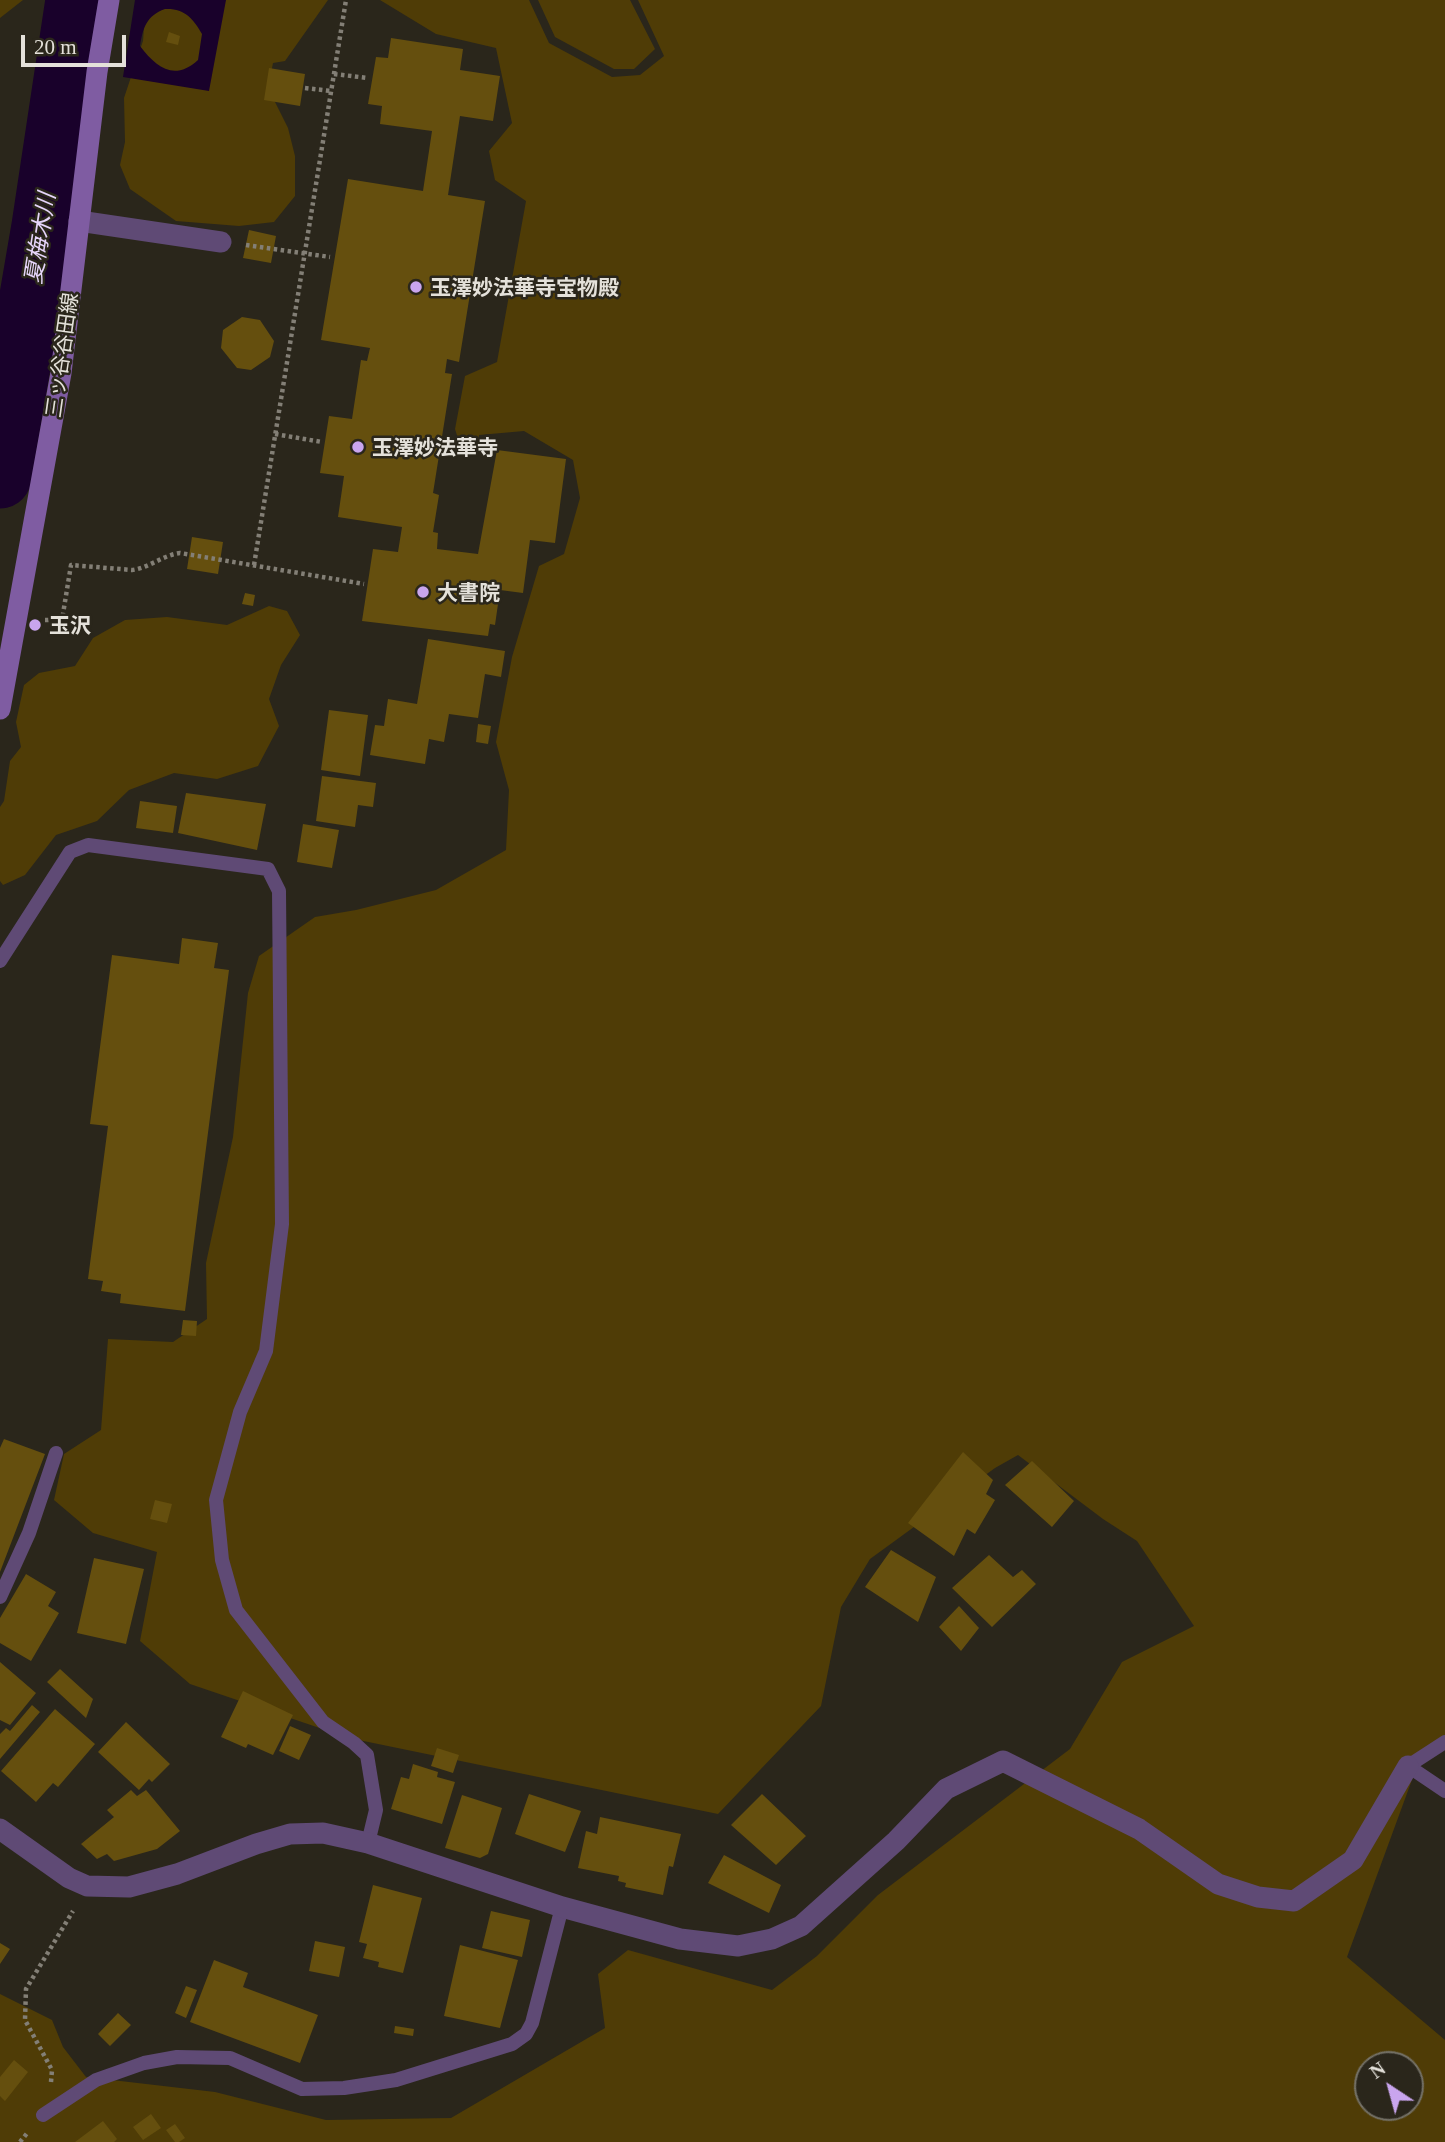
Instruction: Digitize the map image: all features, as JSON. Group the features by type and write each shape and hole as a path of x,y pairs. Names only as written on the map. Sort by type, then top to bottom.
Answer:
{"main road":[{"name":"三ッ谷谷田線","path":"0,709 10,628 61,373 97,72 109,0"}],"street":[{"path":"79,221 221,242"},
{"path":"0,1829 69,1878 87,1886 130,1887 177,1874 290,1834 323,1833 368,1843 562,1907 680,1939 738,1947 772,1939 801,1926 896,1841 946,1789 1003,1760 1139,1829 1218,1884 1258,1897 1294,1901 1353,1860 1408,1766"}],"lane":[{"path":"0,961 70,852 89,845 268,869 279,891 282,1224 266,1351 240,1412 216,1500 222,1560 236,1611 323,1722 367,1755 376,1810 368,1843"},
{"path":"0,1597 29,1533 56,1453"},
{"path":"1445,1742 1408,1766 1445,1791"},
{"path":"43,2115 96,2080 144,2063 177,2057 230,2058 302,2089 344,2088 396,2080 512,2044 526,2034 533,2023 562,1907"}],"path":[{"path":"254,565 346,0"},
{"path":"334,74 368,78"},
{"path":"305,88 331,91"},
{"path":"221,242 330,257"},
{"path":"275,434 322,442"},
{"path":"10,628 62,620 71,565 132,570 180,553 364,584"},
{"path":"20,2142 43,2115 50,2102 52,2070 25,2020 26,1989 87,1886"}],"shaded area":[{"path":"0,0 23,0 0,18"},
{"path":"135,0 226,0 209,91 123,77","holes":["165,9 178,10 187,15 202,34 198,60 181,70 173,71 159,65 140,46 144,28 150,19"]},
{"path":"146,0 328,0 285,61 273,63 268,88 288,128 295,156 295,196 274,222 239,226 176,221 130,189 120,165 125,142 124,98 143,41"},
{"path":"380,0 529,0 549,43 612,77 640,75 664,56 638,0 1445,0 1445,1746 1420,1758 1347,1957 1445,2040 1445,2142 0,2142 0,1994 52,2020 63,2047 86,2077 215,2092 326,2120 451,2118 605,2028 598,1974 628,1950 772,1990 817,1956 878,1895 1070,1749 1122,1662 1194,1626 1137,1541 1018,1455 995,1468 870,1559 841,1607 821,1706 718,1814 349,1738 190,1684 140,1641 157,1552 93,1533 54,1500 64,1454 101,1430 108,1339 173,1342 207,1319 206,1263 233,1137 248,993 259,956 315,917 436,890 506,850 509,790 496,742 512,657 539,566 564,554 580,498 573,460 524,431 479,435 476,453 460,445 455,429 465,376 497,362 526,201 495,180 489,151 512,123 496,48 436,34"},
{"path":"538,0 630,0 655,49 634,69 614,69 555,37"},
{"path":"269,606 287,611 300,635 281,665 269,699 279,726 258,766 217,779 174,773 129,790 97,821 56,835 25,875 3,885 0,881 0,807 4,801 10,761 21,747 16,722 24,685 39,673 75,666 93,638 125,620 167,617 227,625"}],"building":[{"path":"169,32 180,36 178,45 166,42"},
{"path":"391,38 463,49 460,70 500,76 493,121 460,116 448,195 485,201 459,362 447,359 445,373 452,374 433,493 439,495 433,532 438,533 437,549 478,554 497,450 566,459 555,543 530,540 523,593 500,590 495,625 490,624 488,636 362,621 373,549 398,552 402,527 338,517 344,476 320,473 329,416 352,419 361,360 367,361 370,348 321,340 348,179 423,191 432,131 380,124 382,106 368,104 376,57 388,58"},
{"path":"269,68 305,74 300,106 264,100"},
{"path":"249,230 276,236 271,263 243,258"},
{"path":"242,317 260,320 274,341 270,357 251,370 237,368 221,348 223,330"},
{"path":"192,537 223,542 218,574 187,569"},
{"path":"245,593 255,595 253,606 242,604"},
{"path":"428,639 505,651 501,677 485,674 478,718 449,714 444,742 429,739 425,764 370,755 375,725 384,726 388,699 417,704"},
{"path":"329,710 368,715 360,776 321,770"},
{"path":"478,724 491,726 488,744 476,742"},
{"path":"322,776 376,783 373,807 358,805 355,827 316,821"},
{"path":"186,793 266,804 257,850 178,833"},
{"path":"140,801 177,806 173,833 136,828"},
{"path":"303,824 339,830 332,868 297,862"},
{"path":"182,938 218,943 214,968 229,970 185,1311 120,1303 121,1294 101,1291 103,1281 88,1279 108,1126 90,1124 112,955 179,964"},
{"path":"183,1320 197,1321 196,1336 181,1335"},
{"path":"4,1439 45,1454 0,1572 0,1448"},
{"path":"963,1452 993,1480 986,1494 995,1500 975,1534 967,1529 954,1556 908,1523"},
{"path":"1032,1461 1074,1501 1052,1527 1005,1485"},
{"path":"155,1500 172,1504 167,1523 150,1519"},
{"path":"891,1550 936,1577 918,1622 865,1587"},
{"path":"989,1555 1013,1577 1022,1570 1036,1584 992,1627 952,1588"},
{"path":"94,1558 144,1569 126,1644 77,1633"},
{"path":"26,1574 56,1592 48,1606 59,1613 31,1661 0,1643 0,1618"},
{"path":"959,1606 979,1628 961,1651 939,1627"},
{"path":"0,1662 36,1693 10,1725 0,1720"},
{"path":"60,1669 93,1699 86,1718 47,1682"},
{"path":"243,1691 293,1715 273,1755 248,1744 246,1748 221,1737"},
{"path":"32,1705 40,1712 0,1759 0,1734 6,1728 10,1731"},
{"path":"55,1709 95,1744 58,1787 53,1783 36,1802 1,1771"},
{"path":"126,1722 170,1764 152,1782 149,1779 139,1790 98,1752"},
{"path":"290,1726 311,1735 299,1760 279,1751"},
{"path":"437,1748 459,1755 453,1773 431,1766"},
{"path":"413,1764 438,1772 437,1777 455,1782 442,1824 391,1809 401,1777 409,1779"},
{"path":"131,1790 137,1796 146,1790 180,1831 157,1849 114,1861 107,1854 97,1859 81,1844 114,1817 107,1810"},
{"path":"529,1794 581,1811 565,1852 515,1834"},
{"path":"762,1794 806,1836 776,1865 731,1825"},
{"path":"462,1795 502,1808 488,1854 480,1858 445,1848"},
{"path":"600,1817 681,1834 673,1867 669,1866 663,1895 625,1887 626,1883 618,1881 619,1876 578,1868 586,1831 597,1834"},
{"path":"724,1855 781,1885 769,1913 708,1883"},
{"path":"373,1885 422,1898 403,1973 378,1967 379,1962 363,1958 367,1944 359,1942"},
{"path":"491,1911 530,1920 522,1957 482,1948"},
{"path":"315,1941 345,1947 339,1977 309,1971"},
{"path":"0,1943 10,1949 0,1964"},
{"path":"460,1945 518,1960 500,2028 444,2016"},
{"path":"214,1960 248,1973 243,1987 318,2015 300,2063 190,2022"},
{"path":"186,1986 197,1990 186,2018 175,2013"},
{"path":"118,2013 131,2025 110,2046 98,2034"},
{"path":"395,2026 414,2029 413,2036 394,2033"},
{"path":"14,2060 28,2072 5,2101 0,2096 0,2077"},
{"path":"151,2114 161,2128 143,2140 133,2127"},
{"path":"103,2121 117,2139 114,2142 75,2142"},
{"path":"175,2124 185,2138 179,2142 175,2142 166,2130"}],"waterway":[{"name":"夏梅木川","path":"0,477 43,226 77,0"}],"place":[{"name":"玉澤妙法華寺宝物殿","path":"416,287"},
{"name":"玉澤妙法華寺","path":"358,447"},
{"name":"大書院","path":"423,592"},
{"name":"玉沢","path":"35,625"}]}
